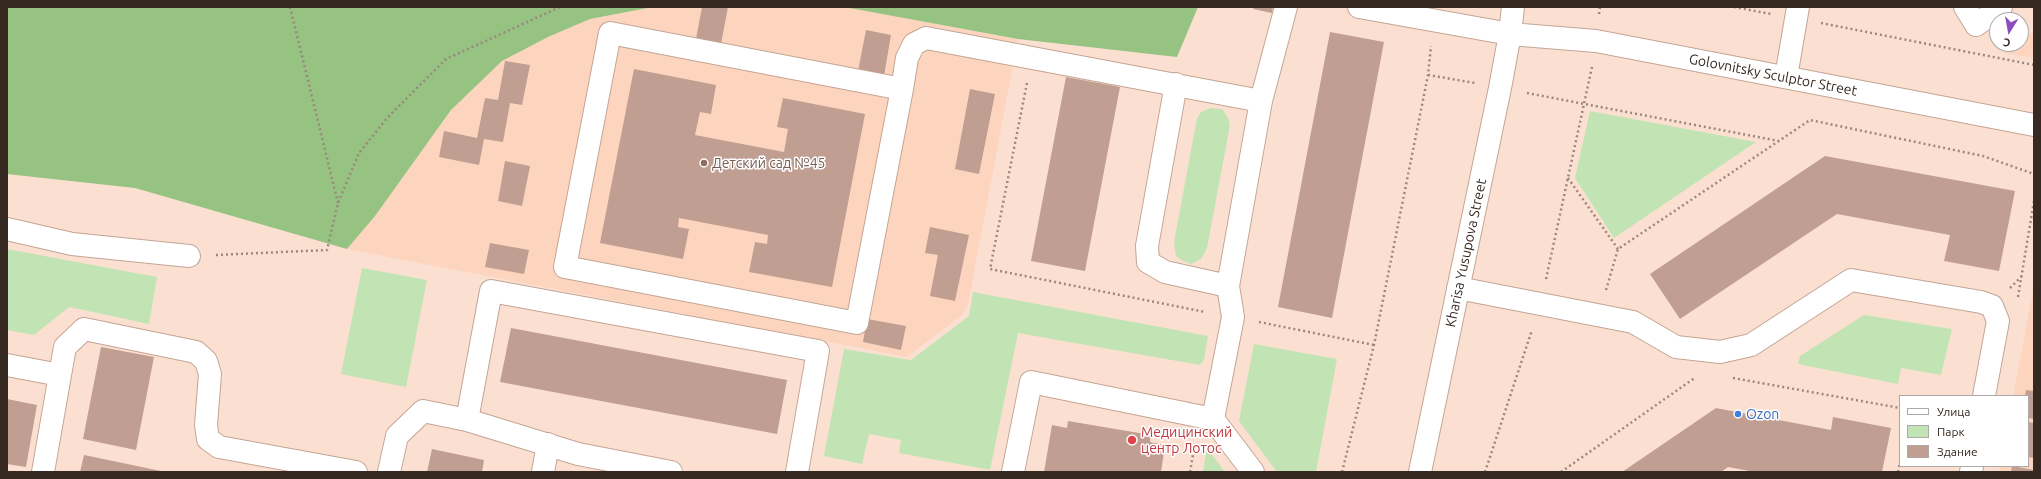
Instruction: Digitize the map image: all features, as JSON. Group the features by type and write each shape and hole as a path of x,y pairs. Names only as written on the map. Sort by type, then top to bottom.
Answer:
{"street":[{"path":"1214,419 1233,317 1228,286 1262,101 1286,7"},
{"name":"Golovnitsky Sculptor Street","path":"1359,7 1510,34 1596,41 2034,125"},
{"name":"Kharisa Yusupova Street","path":"1420,472 1500,88 1510,34 1513,7"},
{"path":"1965,7 1976,26 2002,7"},
{"path":"1786,77 1797,13"},
{"path":"902,89 610,33 565,266 857,323 902,89 907,58 914,44 926,38 1262,101"},
{"path":"1176,84 1147,246 1148,262 1165,272 1228,286"},
{"path":"7,230 72,244 189,256"},
{"path":"1458,288 1633,322 1676,347 1720,352 1751,345 1851,280 1981,302 1992,306 1998,321 1984,395"},
{"path":"467,420 491,291 818,351 797,472"},
{"path":"43,472 65,347 84,329 196,352 206,361 210,374 206,425 208,439 219,447 356,472"},
{"path":"7,365 60,375"},
{"path":"1013,472 1030,382 1214,419 1253,472"},
{"path":"389,472 397,436 423,411 467,420 578,454 671,472"},
{"path":"543,472 548,444"}],"path":[{"path":"290,7 338,203"},
{"path":"189,256 327,250 338,203 359,153 388,117 446,59 560,7"},
{"path":"1485,472 1540,304 1585,105 1600,7"},
{"path":"1734,7 1797,13 2034,64"},
{"path":"1342,472 1374,345 1428,75 1433,21"},
{"path":"1428,75 1780,142"},
{"path":"1598,316 1618,249 1780,142 1810,120 1983,156 2034,174"},
{"path":"1568,178 1618,249"},
{"path":"1726,376 1899,408"},
{"path":"1561,472 1697,377"}],"shaded area":[{"name":"Детский сад №45","path":"653,7 844,7 1018,39 968,304 963,314 907,357 347,249 375,216 451,110 502,61 548,37 590,19"},
{"path":"2034,31 2034,58 2004,53 2029,52 2029,34"},
{"path":"2034,286 2034,472 1999,472 2000,467 2029,467 2029,395 2013,395"}],"green space":[{"path":"7,7 653,7 590,19 548,37 502,61 451,110 375,216 347,249 135,188 7,174"},
{"path":"844,7 1198,7 1177,57 1018,39"},
{"path":"1210,108 1222,109 1228,117 1230,125 1207,248 1201,259 1191,264 1176,256 1174,242 1197,118 1201,112"},
{"path":"1590,111 1756,142 1614,238 1575,178"},
{"path":"7,249 157,277 149,324 69,307 34,335 7,330"},
{"path":"362,268 427,280 406,387 341,374"},
{"path":"973,292 1208,336 1204,360 1200,365 1018,333 990,470 899,453 901,440 869,434 862,464 824,456 844,349 911,360 969,316"},
{"path":"1864,315 1952,329 1941,375 1901,368 1898,384 1798,364 1800,356"},
{"path":"1254,344 1337,359 1316,472 1277,472 1239,421"},
{"path":"1207,448 1225,472 1203,472"}],"building":[{"path":"702,7 728,7 721,44 696,39"},
{"path":"1254,7 1273,7 1272,13 1253,9"},
{"path":"866,30 891,35 884,76 858,71"},
{"path":"1330,32 1384,42 1332,318 1278,307"},
{"path":"505,61 530,65 522,105 510,103 503,142 484,139 479,165 439,157 444,131 477,138 485,98 498,100"},
{"path":"634,69 716,85 711,114 700,112 695,135 784,152 788,129 777,127 783,98 865,114 832,287 749,272 755,242 767,244 768,235 679,218 678,227 689,229 683,259 600,243"},
{"path":"1066,77 1120,87 1085,271 1031,261"},
{"path":"970,89 995,94 979,174 955,169"},
{"path":"1825,156 2015,191 1999,271 1944,261 1950,235 1837,214 1680,319 1650,274"},
{"path":"505,161 530,166 522,206 498,201"},
{"path":"930,227 969,235 955,301 930,296 938,255 925,253"},
{"path":"490,243 529,250 524,274 485,267"},
{"path":"867,319 906,326 901,350 863,342"},
{"path":"511,328 787,380 777,434 500,382"},
{"path":"101,347 154,357 136,450 83,439"},
{"path":"2026,390 2034,391 2034,419 2029,418 2029,395 2025,395"},
{"path":"7,399 37,405 26,467 7,464"},
{"path":"1716,408 1831,430 1833,417 1891,428 1882,472 1755,472 1728,467 1721,472 1622,472"},
{"path":"1068,421 1151,435 1150,442 1165,445 1161,472 1044,472 1052,425 1067,428"},
{"path":"2029,422 2034,423 2034,458 2029,457"},
{"path":"432,449 484,460 482,472 427,472"},
{"path":"84,455 161,471 161,472 80,472"},
{"path":"2012,467 2034,470 2034,472 2011,472"}],"place":[{"name":"Детский сад №45","path":"704,163"},
{"name":"Ozon","path":"1738,414"},
{"name":"Медицинский центр Лотос","path":"1132,440"}]}
